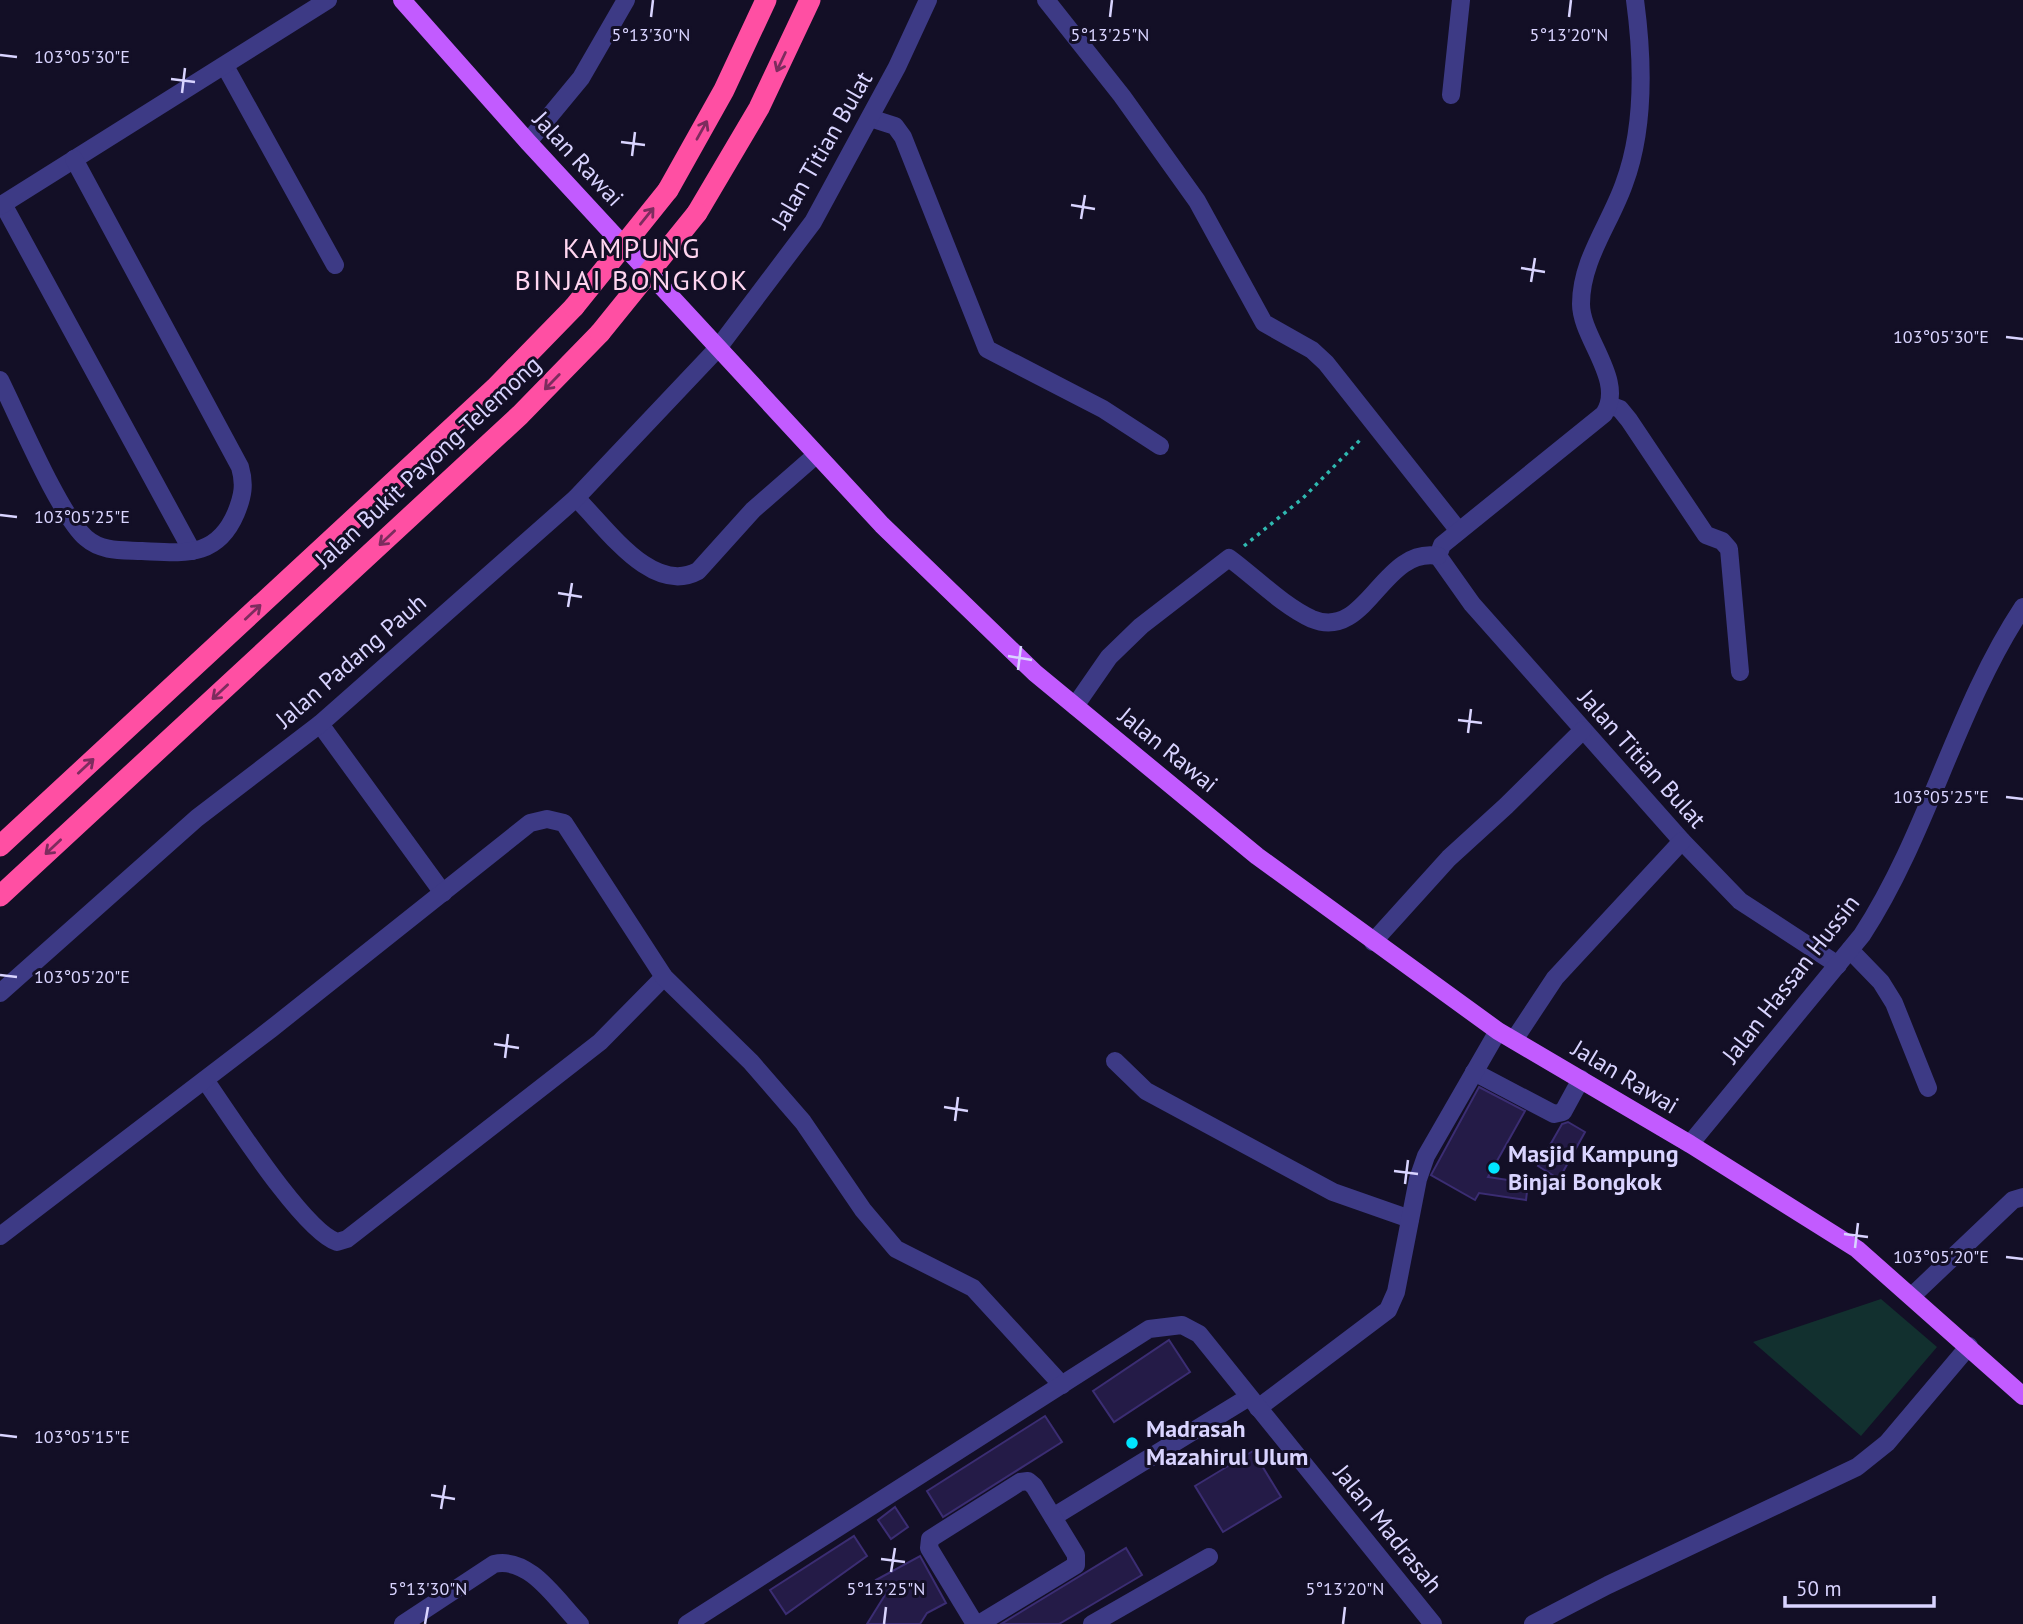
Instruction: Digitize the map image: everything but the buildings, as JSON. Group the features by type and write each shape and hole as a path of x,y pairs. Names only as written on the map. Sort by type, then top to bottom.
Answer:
{"highway":[{"name":"Jalan Bukit Payong-Telemong","path":"0,846 485,397 574,307 668,190 724,90 766,0"},
{"name":"Jalan Bukit Payong-Telemong","path":"0,896 520,415 600,333 696,213 760,108 810,0"}],"main road":[{"name":"Jalan Rawai","path":"402,0 528,142 816,455 957,599 1035,673 1257,856 1373,942 1506,1035 1690,1144 1847,1242 1913,1296 2023,1396"}],"street":[{"path":"192,551 1,205 328,0"},
{"path":"528,142 581,78 626,0"},
{"name":"Jalan Titian Bulat","path":"718,348 813,222 870,118 928,0"},
{"path":"1046,0 1122,96 1197,201 1251,305 1264,323 1319,356 1459,531"},
{"path":"1451,95 1461,0"},
{"path":"1076,706 1109,657 1141,626 1229,558 1315,620 1333,622 1351,616 1408,559 1424,554 1438,556 1442,545 1527,479 1604,414 1609,405 1609,388 1584,323 1581,306 1587,271 1623,188 1634,150 1639,98 1635,0"},
{"path":"225,66 335,265"},
{"path":"870,118 895,126 903,137 987,349 1103,409 1160,446"},
{"path":"0,380 71,521 82,534 104,549 192,551 206,549 224,536 241,500 244,482 240,467 74,159"},
{"name":"Jalan Padang Pauh","path":"0,993 197,818 320,724 576,498 718,348"},
{"path":"1609,405 1620,409 1629,420 1706,535 1722,541 1729,549 1740,672"},
{"path":"576,498 646,568 667,577 689,576 698,571 753,510 816,455"},
{"name":"Jalan Titian Bulat","path":"1438,556 1472,604 1682,841 1740,901 1838,965"},
{"name":"Jalan Hassan Hussin","path":"1690,1144 1838,965 1876,914 1901,870 1972,697 2023,607"},
{"path":"320,724 443,892"},
{"path":"1373,942 1449,858 1583,730"},
{"path":"0,1236 205,1080 530,823 547,819 565,823 664,977 751,1062 803,1122 863,1210 896,1249 973,1288 1062,1385 687,1624"},
{"path":"1053,1517 1254,1402 1388,1310 1395,1292 1418,1179 1426,1156 1474,1072 1555,978 1682,841"},
{"path":"1850,950 1881,982 1894,1003 1928,1088"},
{"path":"205,1080 295,1204 317,1230 337,1242 347,1239 600,1042 664,977"},
{"path":"1115,1062 1146,1091 1333,1192 1410,1219"},
{"path":"1474,1072 1554,1114 1563,1112 1581,1079"},
{"path":"1913,1296 2013,1200 2023,1197"},
{"name":"Jalan Madrasah","path":"1062,1385 1149,1329 1182,1325 1199,1334 1433,1624"},
{"path":"1533,1624 1608,1585 1857,1467 1887,1443 1969,1346"},
{"path":"1028,1481 1034,1486 1053,1517 1076,1555 1076,1565 977,1624 929,1548 930,1539 1020,1482 1028,1481"},
{"path":"1092,1624 1209,1557"},
{"path":"403,1624 494,1564 504,1562 525,1567 580,1624"}],"path":[{"path":"1229,558 1303,498 1353,444 1377,428"}],"green space":[{"path":"1881,1299 1937,1347 1861,1436 1753,1342"}],"place":[{"name":"Masjid Kampung Binjai Bongkok","path":"1494,1168"},
{"name":"Madrasah Mazahirul Ulum","path":"1132,1443"}],"district":[{"name":"KAMPUNG BINJAI BONGKOK","path":"632,264"}]}
